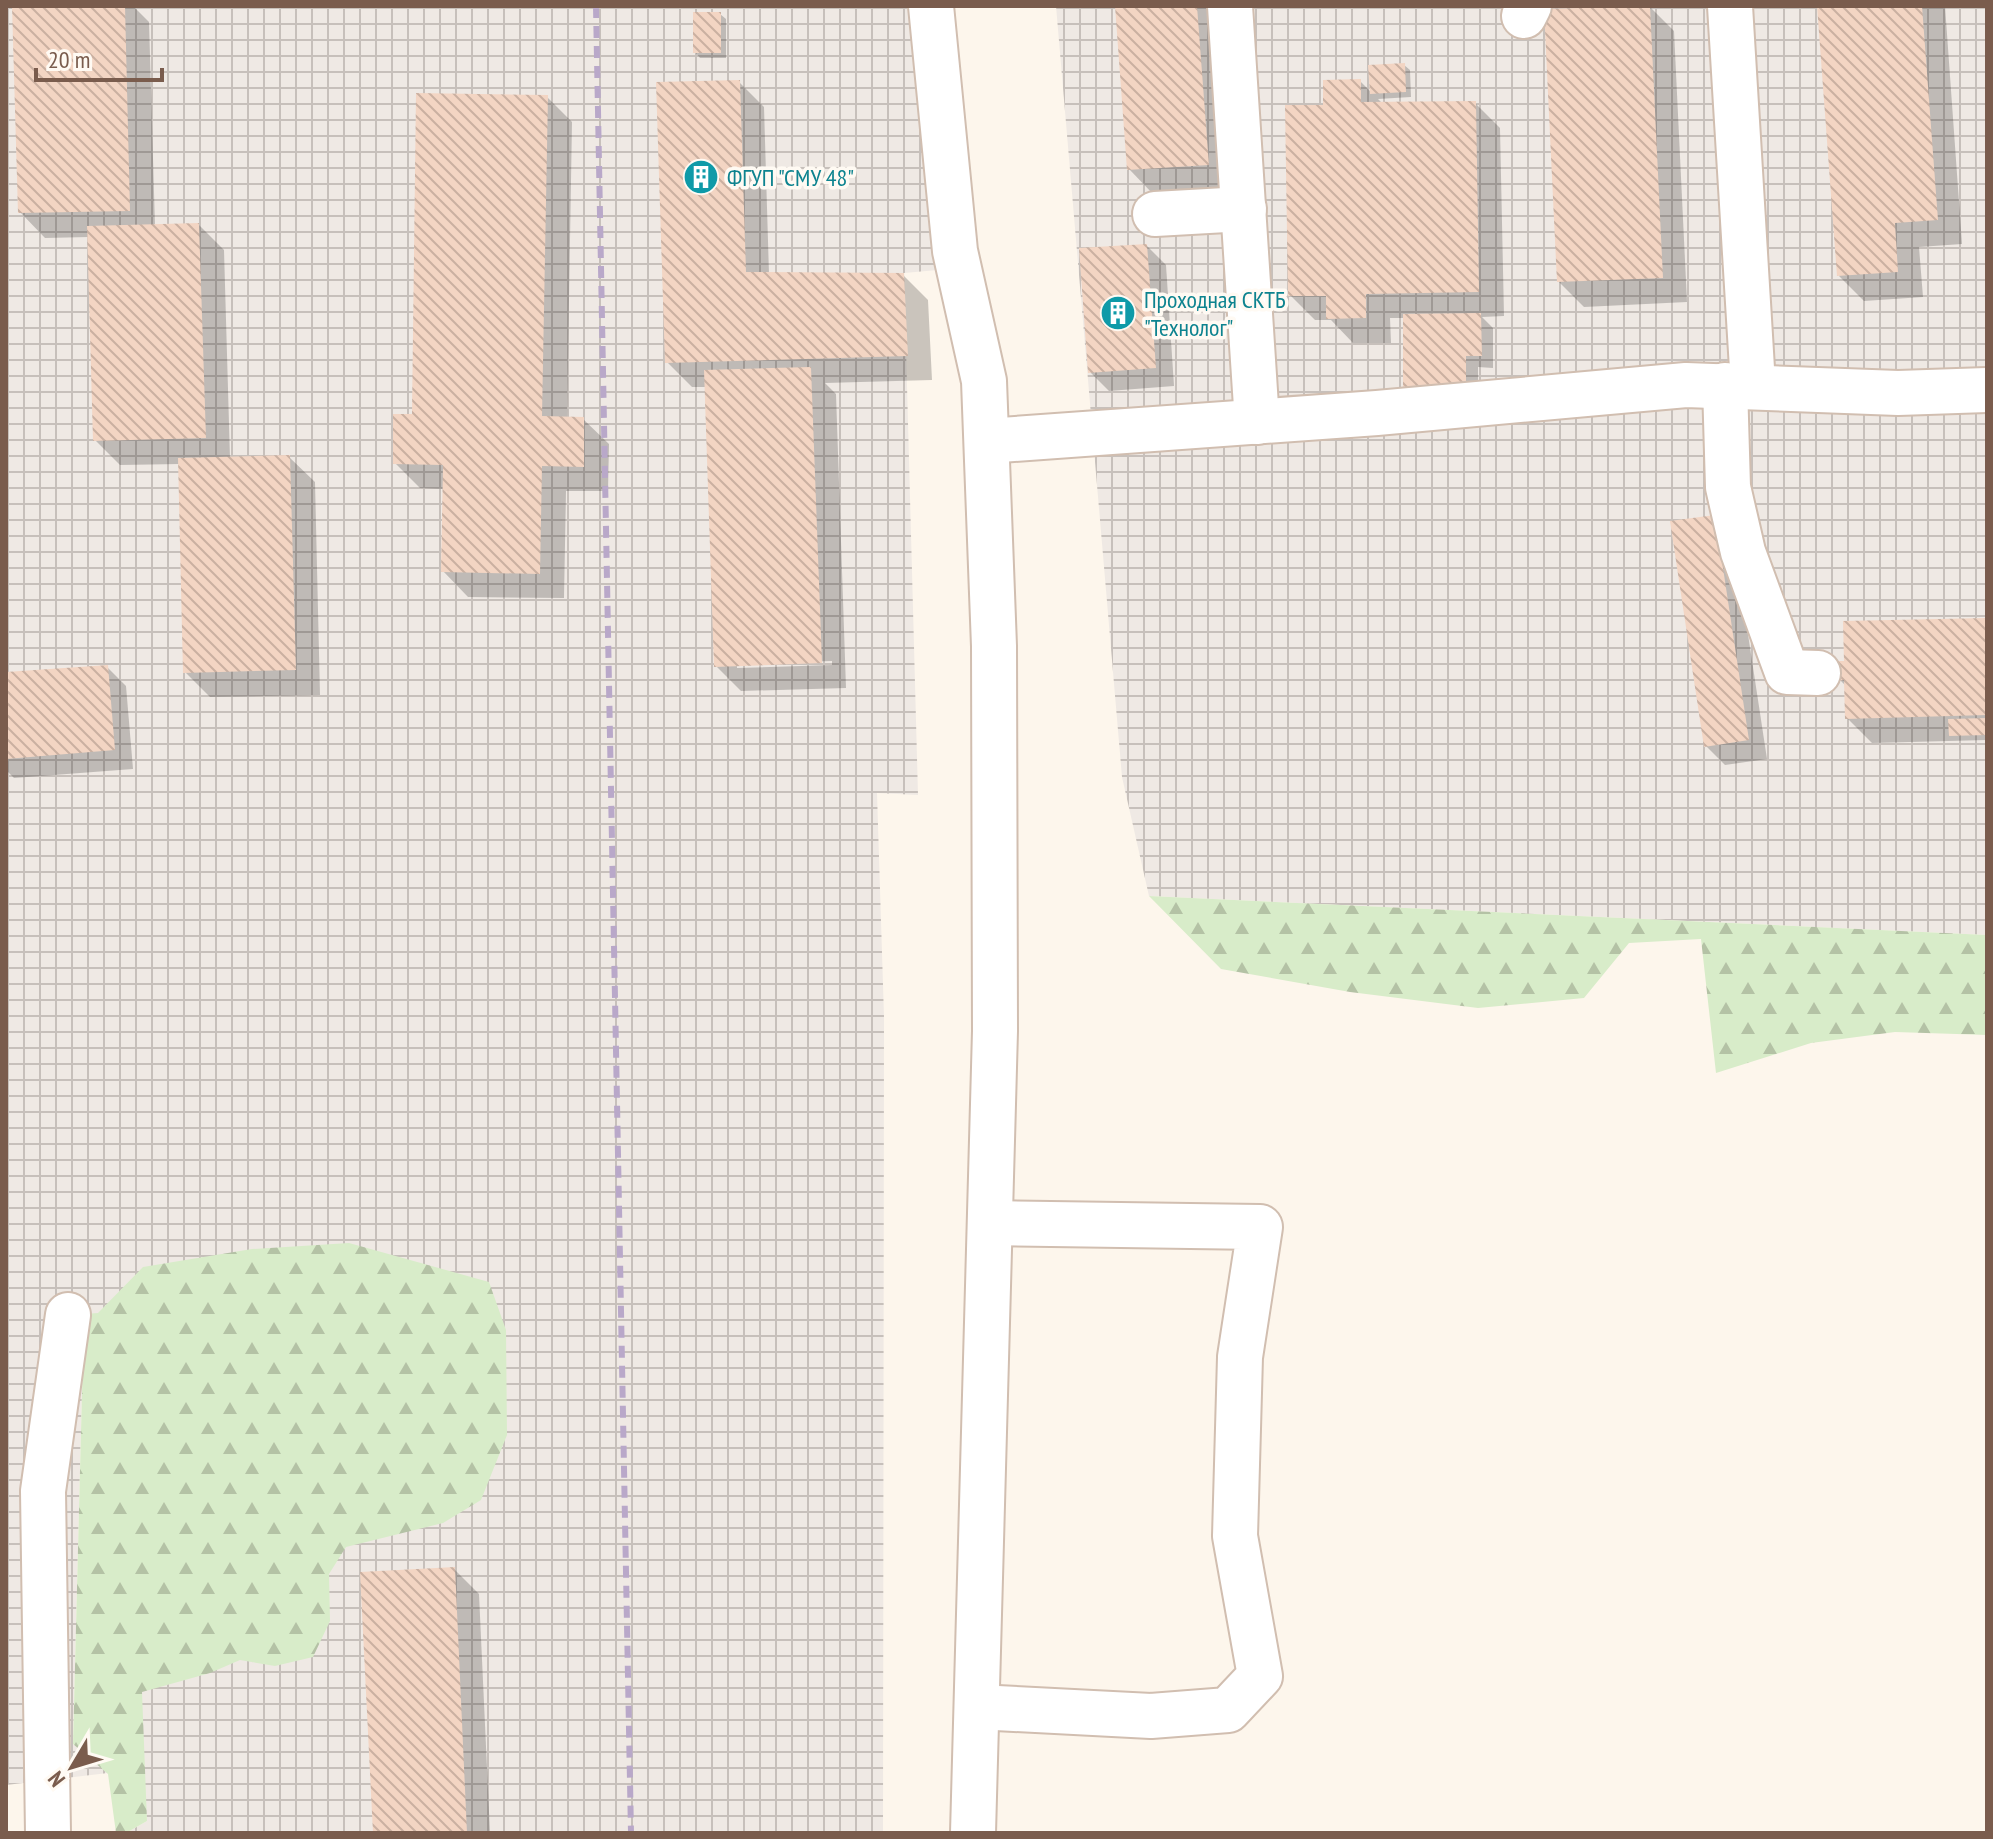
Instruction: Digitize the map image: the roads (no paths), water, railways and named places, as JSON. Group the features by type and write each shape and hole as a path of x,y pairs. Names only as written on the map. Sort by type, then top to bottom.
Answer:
{"street":[{"path":"931,6 955,251 984,381 994,677 995,1031 973,1833"},
{"path":"1230,6 1257,422"},
{"path":"1730,6 1739,385 1728,487 1743,552 1787,672 1818,673"},
{"path":"1155,214 1244,209"},
{"path":"987,441 1257,422 1686,385 1898,393 1987,390"},
{"path":"977,1707 1151,1716 1228,1710 1260,1676 1235,1536 1240,1357 1260,1227 990,1223"},
{"path":"48,1833 43,1491 68,1315"}],"railway":[{"path":"596,6 631,1833"}],"place":[{"name":"ФГУП \"СМУ 48\"","path":"701,177"},
{"name":"Проходная СКТБ \"Технолог\"","path":"1118,313"}]}
